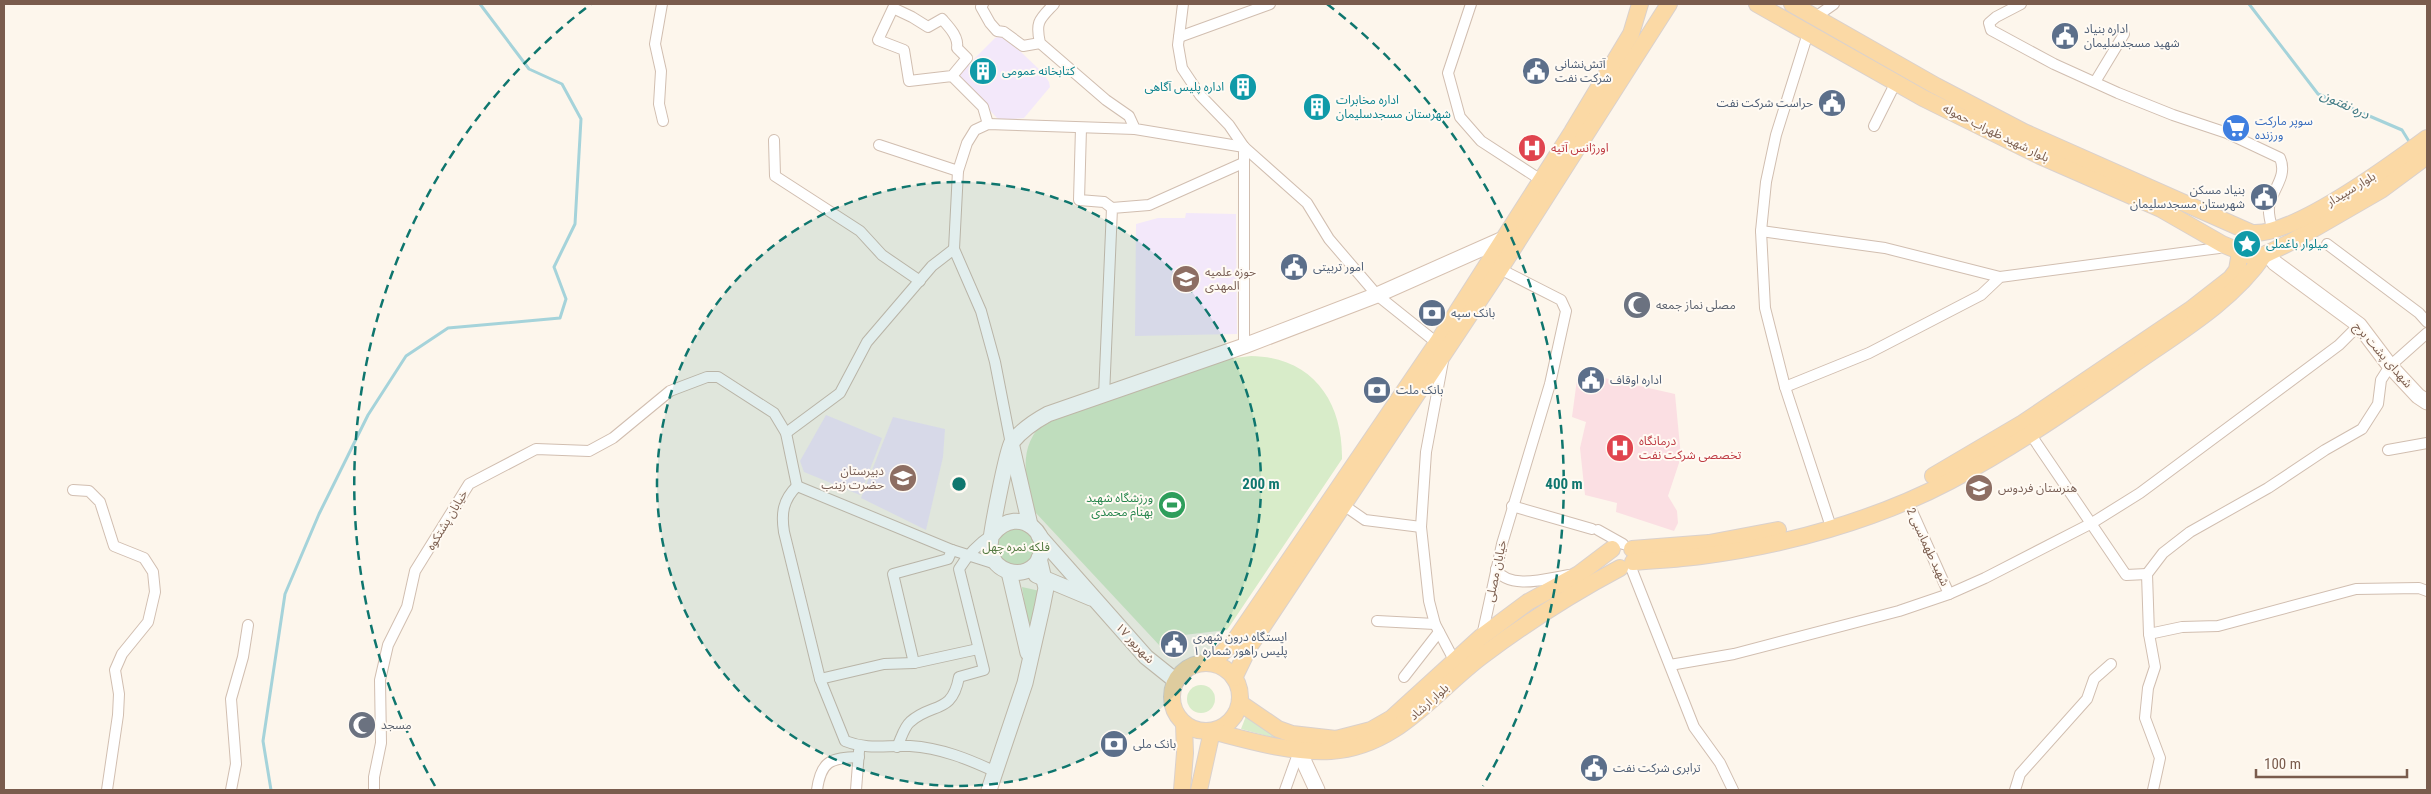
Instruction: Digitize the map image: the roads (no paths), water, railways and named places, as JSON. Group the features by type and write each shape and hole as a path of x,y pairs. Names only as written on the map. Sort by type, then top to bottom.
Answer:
{"main road":[{"path":"1211,663 1224,668 1234,678 1240,695 1240,704 1230,722 1212,732 1197,730 1184,724 1176,715 1172,704 1172,692 1176,681 1190,667 1211,663 1234,643 1441,348 1500,269 1669,4"},
{"name":"بلوار شهید ظهراب حموله","path":"1757,4 1811,26 1936,86 2024,132 2175,197 2239,228"},
{"name":"بلوار شهید ظهراب حموله","path":"1792,4 1811,26 1896,82 2040,156 2161,209 2222,244 2240,252"},
{"path":"1234,678 1249,647 1324,535 1441,348 1503,239 1631,34 1640,7 1655,6 1659,20"},
{"name":"بلوار سپیدار","path":"2269,252 2390,175 2427,138"},
{"name":"بلوار سپیدار","path":"2271,231 2314,212 2427,156"},
{"path":"2239,228 2259,233 2271,231"},
{"path":"2222,244 2239,228"},
{"path":"1830,523 1945,471 2113,364 2218,289 2238,270 2240,252 2235,243 2239,228"},
{"path":"1096,601 1043,577 1009,569 990,550 996,504 1011,444 1032,422 1048,414 1244,346 1377,295 1503,239"},
{"path":"2240,252 2251,256 2269,252"},
{"path":"1625,556 1830,523 1907,500 1948,482 2031,435 2224,298 2251,274 2269,252"},
{"name":"شهدای پشت برج","path":"2269,252 2275,263 2359,325 2390,366 2418,396 2427,402"},
{"path":"1009,569 1028,570 1039,558 1042,551 1011,444"},
{"path":"993,534 998,527 1014,520 1035,530"},
{"name":"۱۷ شهریور","path":"1035,530 1146,657 1176,681"},
{"name":"بلوار ارشاد","path":"1212,732 1299,750 1333,751 1380,738 1403,725 1477,647 1528,602 1578,574 1625,556"},
{"name":"بلوار ارشاد","path":"1240,704 1278,728 1292,734 1318,738 1344,737 1370,730 1392,718 1455,662 1477,647 1556,604 1625,556"},
{"path":"989,790 1025,683 1029,657 1045,594 1039,558"},
{"path":"1009,569 1029,657"},
{"path":"1045,594 1075,591"},
{"path":"1182,790 1185,753 1184,724"},
{"path":"1199,790 1212,732"},
{"path":"1299,750 1317,790"}],"street":[{"path":"662,4 655,44 661,71 659,104 663,121"},
{"path":"983,4 981,7 997,31 1004,32 1023,46 1040,42"},
{"path":"1054,4 1039,21 1037,29 1040,42 1106,100 1129,116 1135,129"},
{"path":"1183,4 1179,37 1182,68 1200,95 1229,125 1244,147 1307,203 1329,239 1377,295 1441,348 1426,452 1421,527 1429,602 1437,628 1455,662"},
{"path":"1179,37 1270,4"},
{"path":"1471,4 1448,73 1460,117 1481,141 1541,180"},
{"path":"1830,523 1785,387 1765,308 1762,231 1766,182 1776,135 1811,26 1834,4"},
{"path":"2021,4 1996,17 1989,24 1991,30 2054,64 2173,115 2226,133 2280,158 2283,166 2282,177 2269,208 2271,231"},
{"path":"893,8 928,27 942,19 954,34 958,43 957,48 967,58 952,76 909,82 904,50 878,40 893,8"},
{"path":"2095,82 2124,34"},
{"path":"952,76 983,106 988,124"},
{"path":"1874,126 1896,82"},
{"path":"1011,444 982,310 954,249 958,171 967,143 975,130 988,124 1135,129 1244,147"},
{"path":"1082,128 1079,200 1104,202 1112,208 1149,204 1243,163"},
{"path":"774,140 775,176 860,231 882,255 920,281"},
{"path":"879,145 958,171"},
{"path":"1244,147 1244,346"},
{"path":"1104,396 1112,208"},
{"path":"1762,231 1885,248 2000,277 2219,248 2222,244"},
{"path":"2327,244 2419,312 2427,322"},
{"path":"786,433 840,393 867,342 932,266 954,249"},
{"name":"خیابان مصلی","path":"1477,647 1512,506 1550,384 1566,311 1561,300 1500,269"},
{"path":"1785,387 1869,353 1981,295 2000,277"},
{"path":"1670,665 1734,654 1899,611 1949,594 2092,523 2140,493 2226,431 2339,345 2359,325"},
{"path":"2153,790 2160,758 2145,718 2148,688 2156,667 2149,634 2147,574 2163,553 2190,532 2268,488 2325,450 2362,429 2378,404 2382,380 2390,366 2427,333"},
{"name":"خیابان پشتکوه","path":"374,790 374,778 381,743 380,680 388,645 407,607 415,571 468,484 536,450 589,451 612,438 670,391 708,377 718,377 774,413 786,433 797,486"},
{"path":"2031,435 2126,574 2147,574"},
{"path":"2388,450 2427,443"},
{"path":"859,752 845,741 820,679 781,514 788,495 797,486 952,550 1009,569"},
{"path":"73,490 89,491 100,502 114,546 144,558 153,572 155,592 148,622 122,654 115,670 120,694 107,790"},
{"name":"شهید طهماسبی 2","path":"1907,500 1949,594"},
{"path":"1342,504 1364,520 1421,527"},
{"path":"1512,506 1595,530 1625,556 1694,728 1720,763 1733,790"},
{"path":"897,746 909,722 952,700 959,677 984,670 958,569 967,555 993,534"},
{"path":"914,663 893,574 948,559 952,550"},
{"path":"1496,569 1501,576 1509,580 1523,581 1578,574"},
{"path":"2149,634 2182,627 2218,626 2356,588 2419,588 2427,591"},
{"path":"1378,621 1437,628"},
{"path":"231,790 236,764 231,699 243,657 248,626"},
{"path":"1404,677 1437,628"},
{"path":"820,679 884,664 914,663 978,649"},
{"path":"2015,790 2020,774 2086,699 2094,679 2111,664"},
{"path":"816,790 820,771 828,762 859,752 897,746 911,746 959,755 996,772"},
{"path":"1285,790 1299,750"},
{"path":"856,790 859,752"}],"waterway":[{"path":"271,790 263,741 285,594 319,514 368,415 406,356 448,328 560,318 566,299 554,267 575,224 581,119 562,84 529,69 480,4"},
{"name":"دره نفتون","path":"2249,4 2318,94 2402,130 2410,143"}],"place":[{"name":"اداره بنیاد شهید مسجدسلیمان","path":"2065,36"},
{"name":"کتابخانه عمومی","path":"983,71"},
{"name":"آتش‌نشانی شرکت نفت","path":"1536,71"},
{"name":"اداره پلیس آگاهی","path":"1243,87"},
{"name":"حراست شرکت نفت","path":"1832,103"},
{"name":"اداره مخابرات شهرستان مسجدسلیمان","path":"1317,107"},
{"name":"سوپر مارکت ورزنده","path":"2236,128"},
{"name":"اورژانس آتیه","path":"1532,148"},
{"name":"بنیاد مسکن شهرستان مسجدسلیمان","path":"2264,197"},
{"name":"میلوار باغملی","path":"2247,244"},
{"name":"امور تربیتی","path":"1294,267"},
{"name":"حوزه علمیه المهدی","path":"1186,279"},
{"name":"مصلی نماز جمعه","path":"1637,305"},
{"name":"بانک سپه","path":"1432,313"},
{"name":"اداره اوقاف","path":"1591,380"},
{"name":"بانک ملت","path":"1377,390"},
{"name":"درمانگاه تخصصی شرکت نفت","path":"1620,448"},
{"name":"دبیرستان حضرت زینب","path":"903,478"},
{"name":"هنرستان فردوس","path":"1979,488"},
{"name":"ورزشگاه شهید بهنام محمدی","path":"1172,505"},
{"name":"ایستگاه درون شهری پلیس راهور شماره ۱","path":"1174,644"},
{"name":"مسجد","path":"362,725"},
{"name":"بانک ملی","path":"1114,744"},
{"name":"ترابری شرکت نفت","path":"1594,768"}],"park label":[{"name":"فلکه نمره چهل","path":"1016,547"}]}
